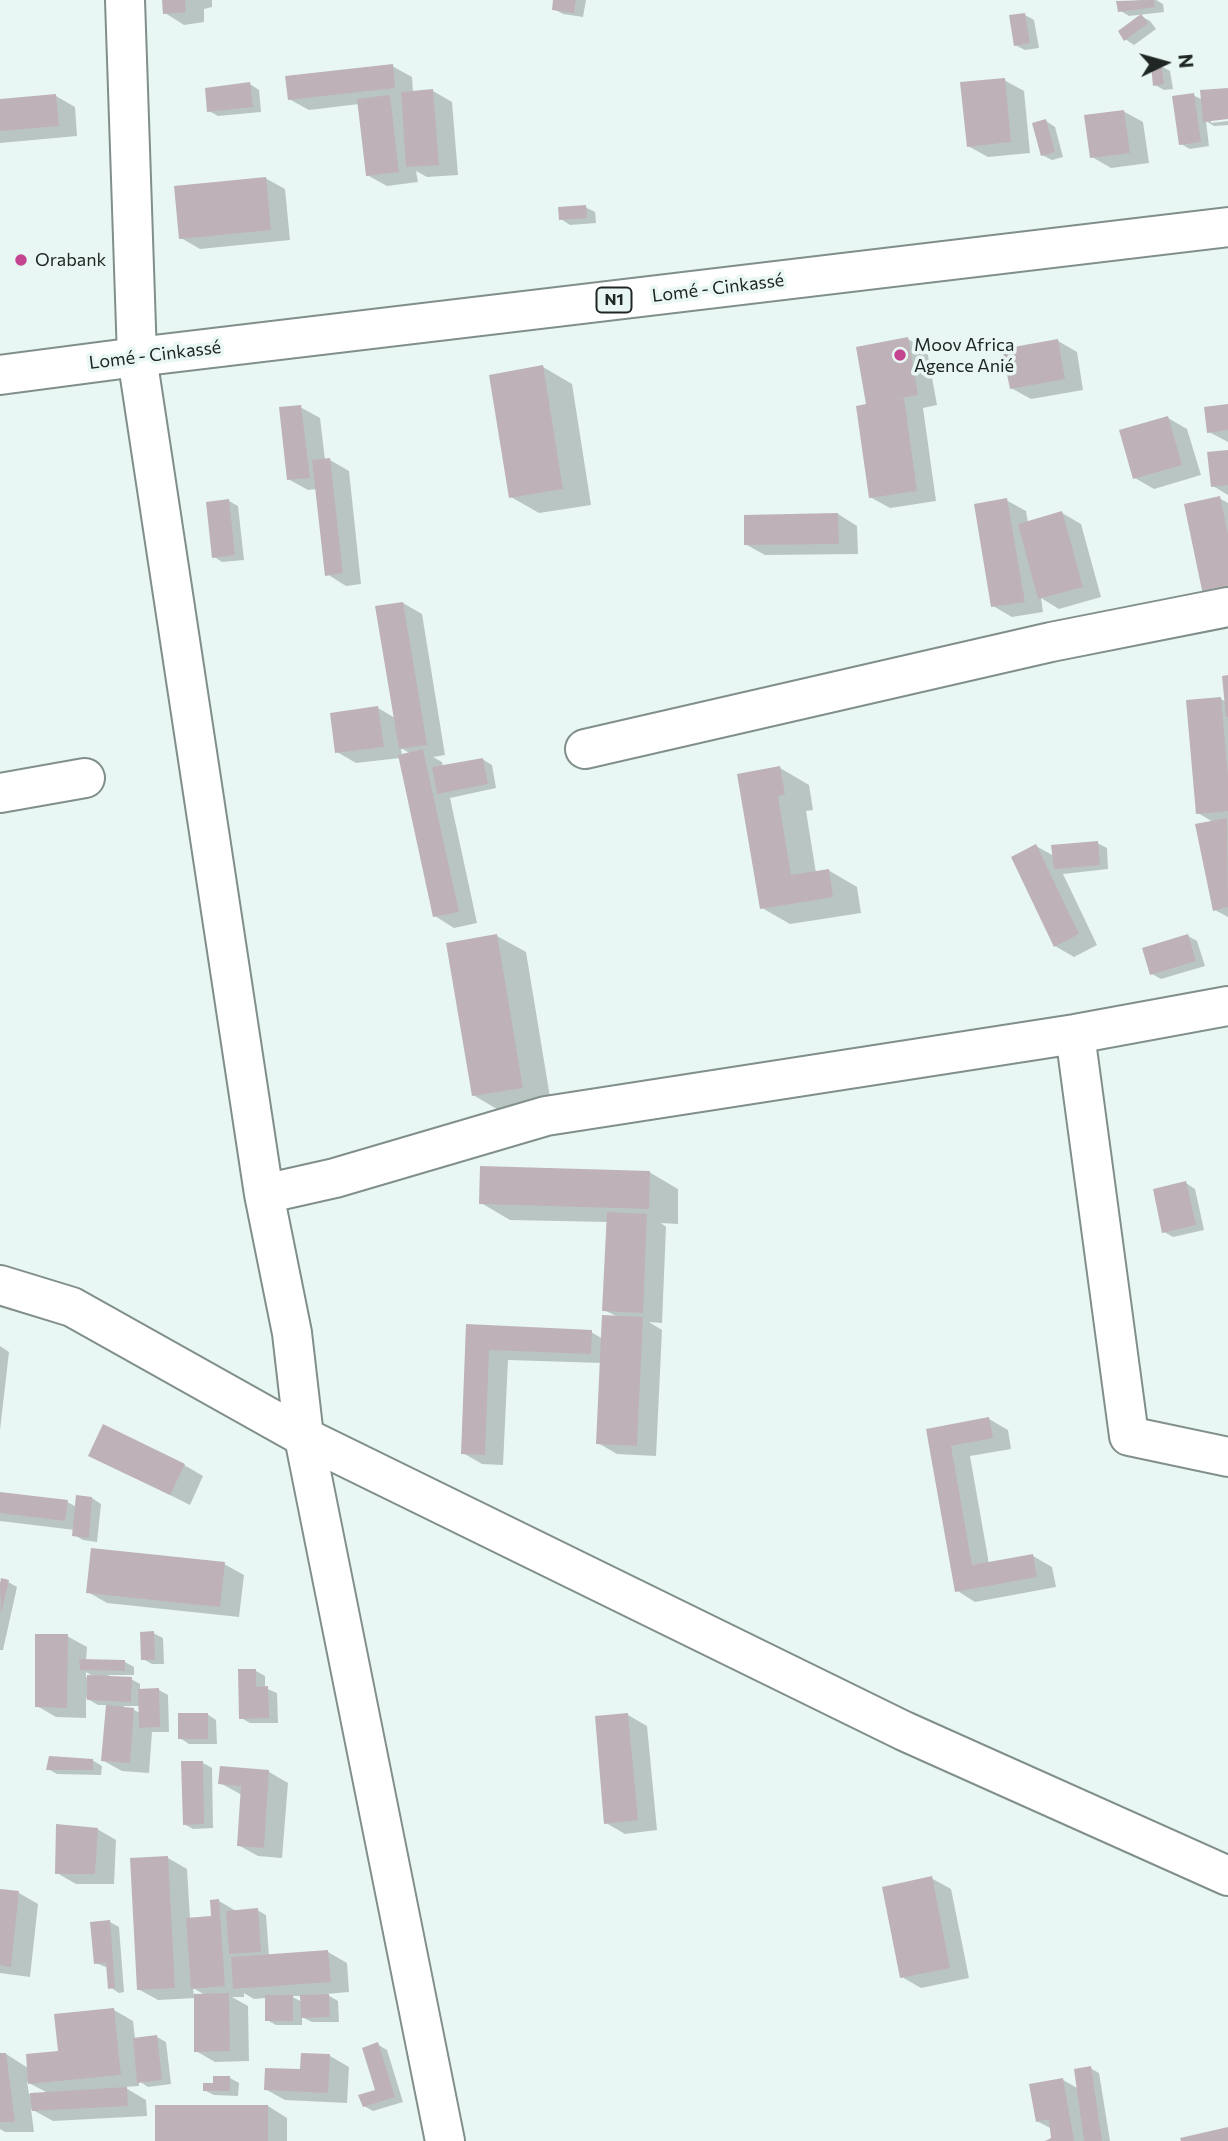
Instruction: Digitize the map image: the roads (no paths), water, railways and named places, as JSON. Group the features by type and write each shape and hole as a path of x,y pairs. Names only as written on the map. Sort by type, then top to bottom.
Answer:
{"main road":[{"path":"125,0 137,357 264,1195 292,1333 304,1437 445,2141"},
{"name":"Lomé - Cinkassé","path":"0,375 1228,227"},
{"path":"585,749 1051,642 1228,607"},
{"path":"0,793 85,778"},
{"path":"264,1195 335,1178 546,1116 1075,1034 1228,1006"},
{"path":"1075,1034 1129,1436 1228,1457"},
{"path":"0,1284 72,1307 304,1437 904,1731 1228,1876"}],"place":[{"name":"Orabank","path":"21,260"},
{"name":"Moov Africa Agence Anié","path":"900,355"}]}
